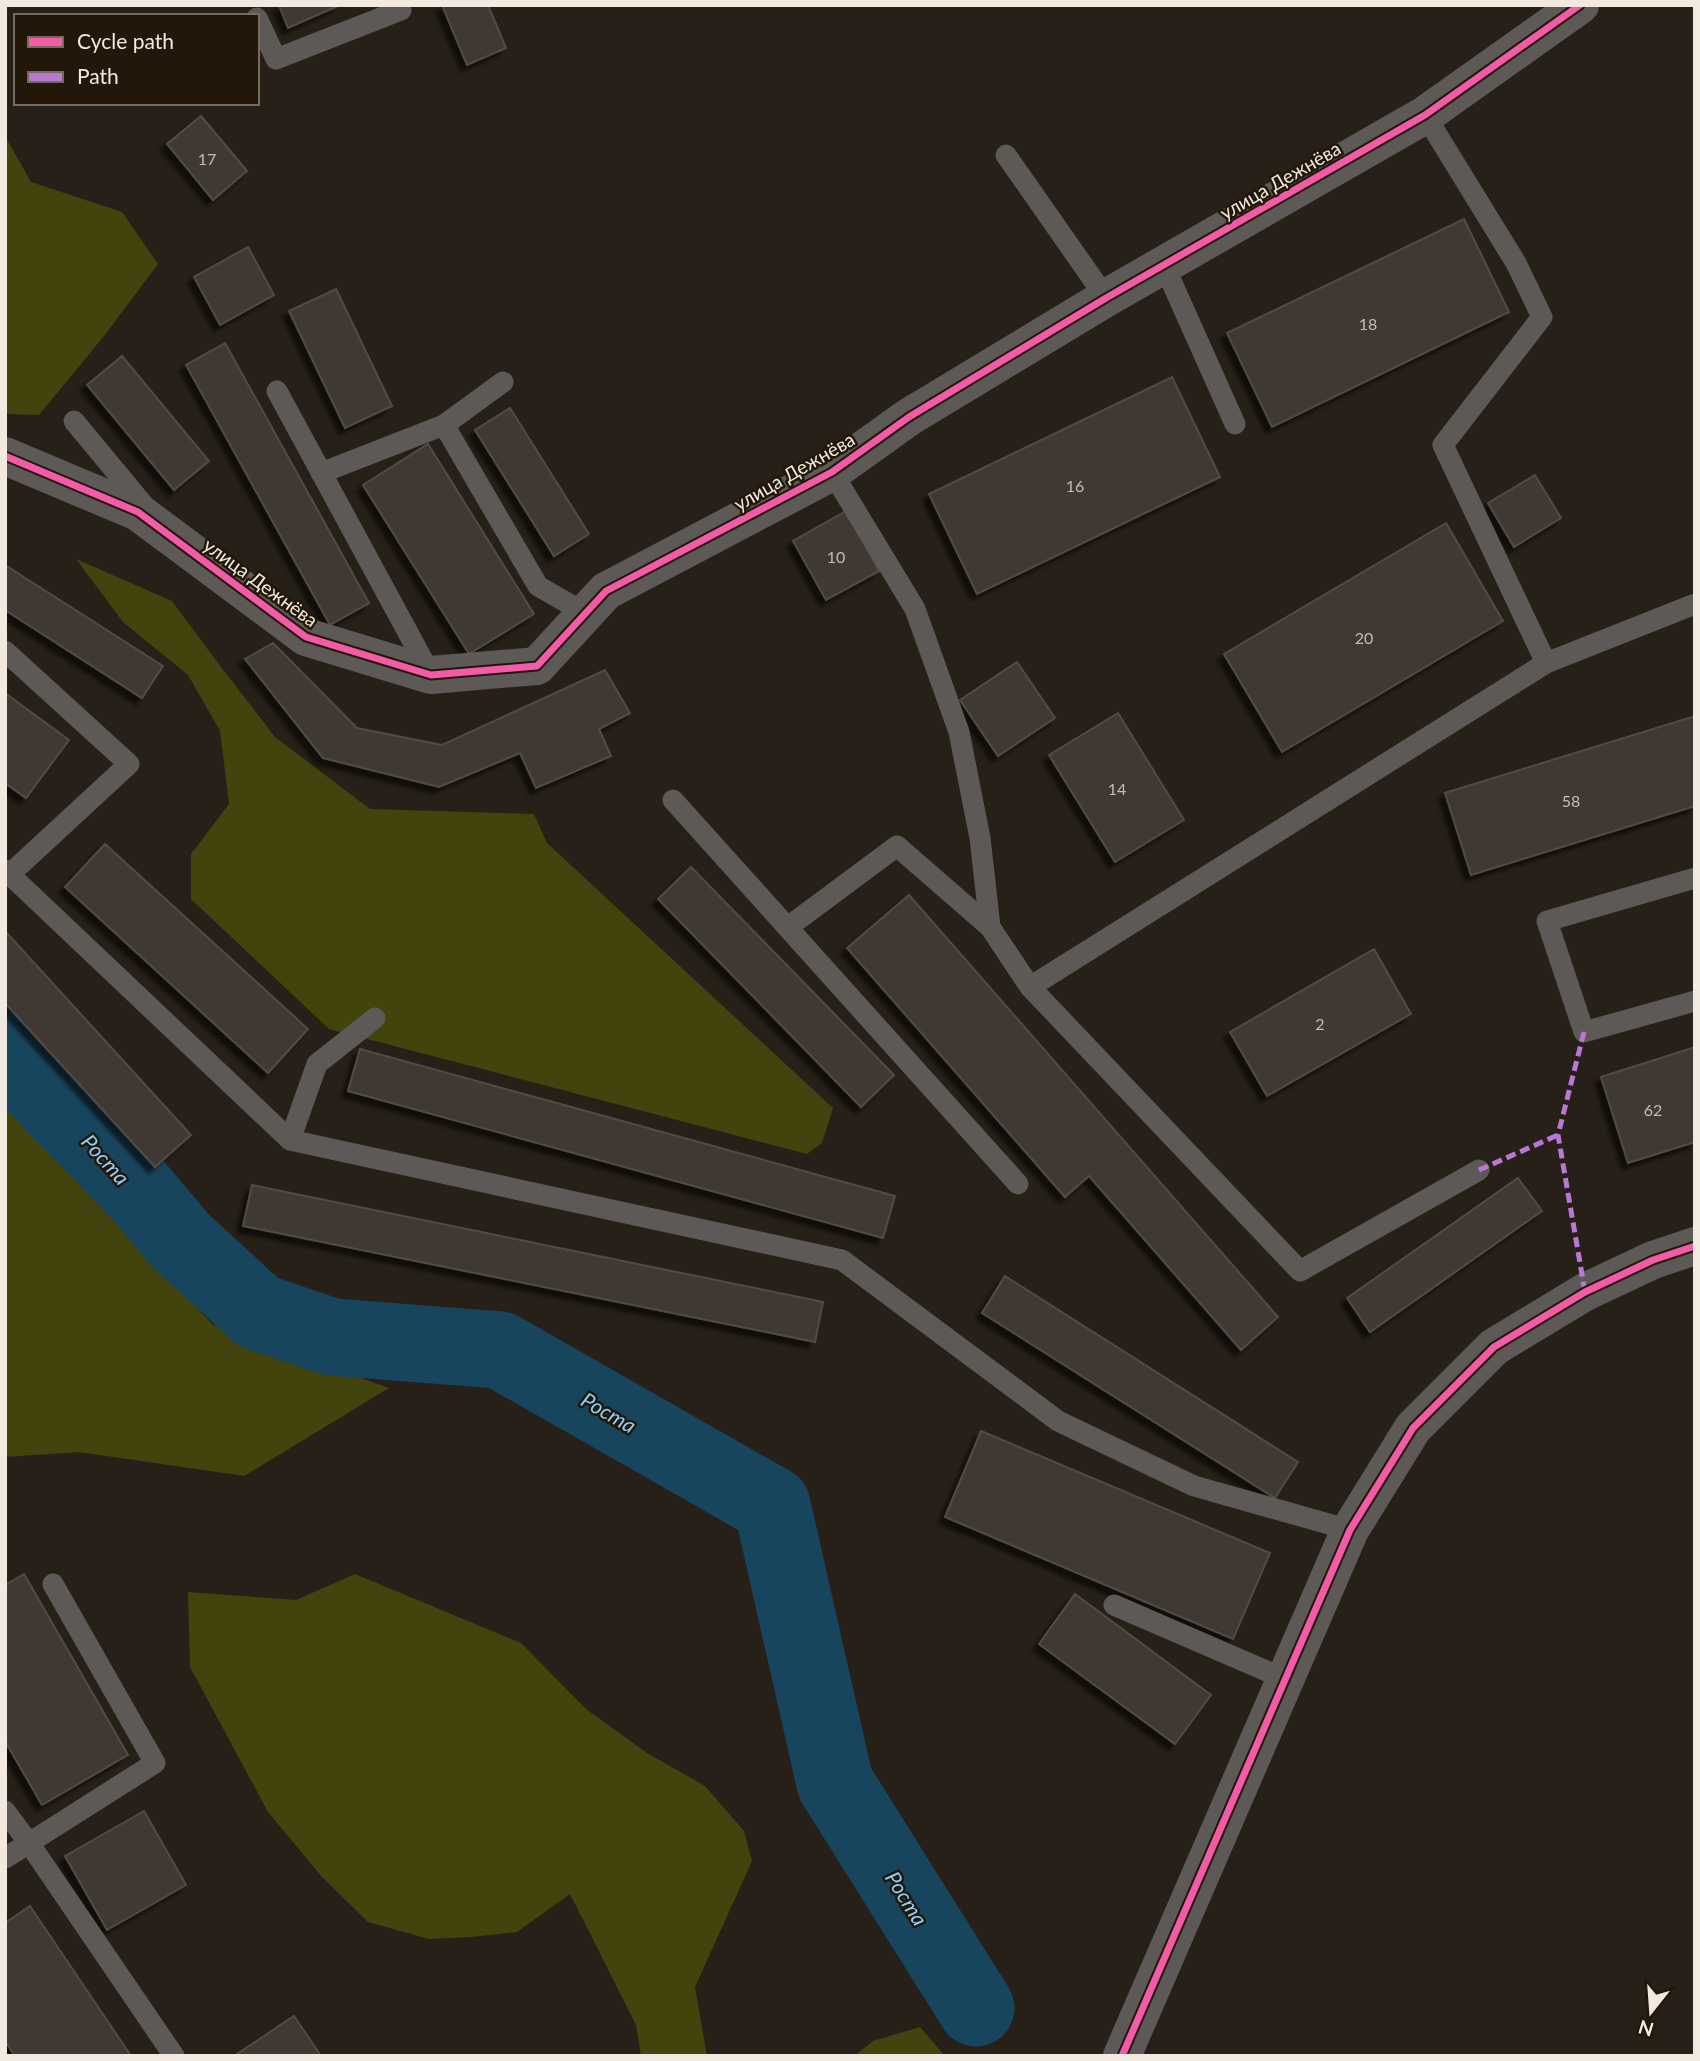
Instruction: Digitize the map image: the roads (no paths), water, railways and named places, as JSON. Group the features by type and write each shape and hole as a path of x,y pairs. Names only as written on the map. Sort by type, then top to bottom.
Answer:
{"street":[{"name":"улица Дежнёва","path":"5,456 138,512 306,637 431,675 537,666 606,591 832,472 909,417 1106,298 1425,115 1580,5"},
{"path":"1122,2056 1350,1531 1413,1428 1494,1347 1585,1292 1653,1260 1695,1245"}],"lane":[{"path":"259,21 276,59 401,10 400,5"},
{"path":"1425,115 1516,263 1542,317 1443,445 1546,663"},
{"path":"1006,155 1106,298"},
{"path":"1164,265 1235,424"},
{"path":"321,473 444,425 503,382"},
{"path":"277,391 431,675"},
{"path":"74,421 169,534"},
{"path":"444,425 538,586 585,613"},
{"path":"832,472 915,609 959,732 980,838 990,928"},
{"path":"1030,987 1546,663 1695,604"},
{"path":"5,651 129,764 7,872 290,1140 842,1260 1058,1421 1194,1486 1350,1531"},
{"path":"673,800 1018,1184"},
{"path":"788,927 897,846 990,928 1030,987 1300,1271 1479,1170"},
{"path":"1695,877 1547,921 1584,1032 1695,1002"},
{"path":"290,1140 317,1064 375,1018"},
{"path":"5,1858 155,1763 53,1584"},
{"path":"1114,1605 1285,1679"},
{"path":"5,1811 174,2056"}],"waterway":[{"name":"Роста","path":"5,1048 50,1100 137,1189 181,1241 258,1312 332,1337 500,1350 772,1505 835,1783 976,2008"}]}
